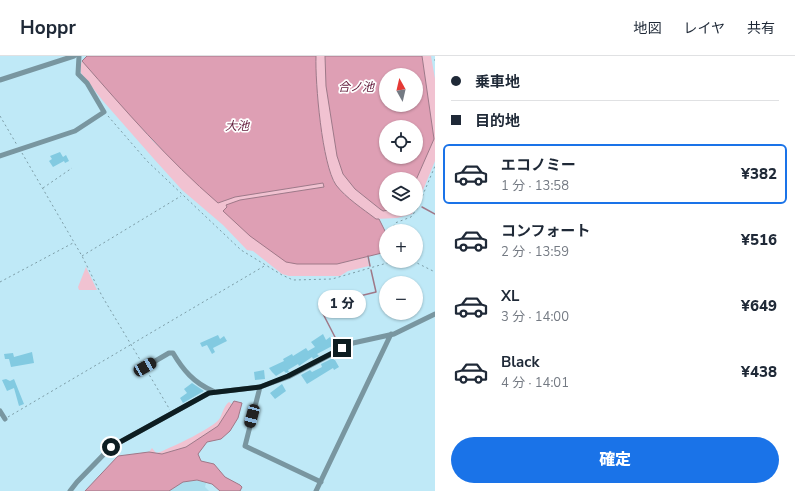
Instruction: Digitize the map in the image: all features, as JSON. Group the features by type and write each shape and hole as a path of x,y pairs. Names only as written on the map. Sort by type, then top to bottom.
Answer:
{"street":[{"path":"0,80 74,56"},
{"path":"0,156 75,131 104,112 91,89 78,74 80,56"},
{"path":"70,491 111,447 172,412 209,393 260,387 288,376 353,343 391,334 435,314"},
{"path":"316,491 391,334"},
{"path":"145,367 169,353 173,353 182,369 193,380 214,392"},
{"path":"260,387 245,446 321,482"},
{"path":"0,411 5,419"}],"path":[{"path":"104,112 147,161 182,195 241,250 266,265 293,280 304,280 341,278 348,273 379,265"},
{"path":"0,116 82,256 102,296 131,346 172,412"},
{"path":"394,224 395,222 411,217 418,208 435,166"},
{"path":"42,188 72,168"},
{"path":"82,256 182,195"},
{"path":"0,282 74,243"},
{"path":"5,419 266,265"},
{"path":"423,266 435,272"}],"shaded area":[{"path":"316,56 325,56 326,86 337,156 343,174 355,189 379,208 379,216 404,216 397,218 376,219 350,199 336,185 331,175 323,142 318,103"},
{"path":"422,56 431,56 435,79 435,161 423,190 423,172 420,172 434,139"},
{"path":"82,61 153,141 218,203 235,197 323,183 324,187 240,200 224,210 337,264 367,257 369,266 348,271 340,276 289,276 282,274 253,251 247,250 223,225 182,190 103,101 81,73 80,67"},
{"path":"86,267 97,290 79,290 78,287"},
{"path":"229,402 232,404 218,426 186,447 162,454 149,452 152,448 156,453 160,452 210,427 220,418"},
{"path":"197,480 206,483 205,487 209,491 169,491 183,482"}],"water":[{"name":"大池","path":"87,56 316,56 320,123 331,175 336,185 345,194 376,219 379,219 382,224 379,224 379,254 337,264 297,264 286,262 250,236 223,211 227,207 226,205 240,200 324,187 323,183 235,197 218,203 164,152 82,61"},
{"name":"合ノ池","path":"325,56 422,56 434,139 420,172 379,172 379,208 355,189 343,174 337,156 326,86"},
{"path":"234,401 242,403 238,418 230,431 221,439 207,442 198,454 201,461 214,464 225,477 240,485 242,487 240,491 220,491 212,484 197,480 183,482 169,491 85,491 118,456 149,452 162,454 186,447 218,426"}],"building":[{"path":"60,152 63,157 66,155 69,161 65,163 64,161 53,167 49,161 52,159 50,156"},
{"path":"323,334 326,340 330,337 334,345 317,354 319,356 313,359 312,357 299,366 298,364 288,370 289,372 286,373 284,371 276,376 269,368 284,361 283,359 292,354 293,356 306,348 308,351 315,347 311,342"},
{"path":"218,335 220,339 224,336 227,341 213,348 215,352 212,354 207,345 202,347 200,343"},
{"path":"32,352 34,363 11,367 9,359 5,359 4,354 13,353 14,357"},
{"path":"333,358 339,367 334,370 333,368 307,384 301,375 310,370 312,372 322,367 321,364"},
{"path":"264,370 265,379 255,380 254,372"},
{"path":"6,379 10,381 14,379 24,404 19,406 14,388 7,391 2,380"},
{"path":"192,383 204,391 183,403 180,398 187,393 184,389"},
{"path":"282,384 286,391 275,399 270,393"}],"waterway":[{"path":"423,208 435,214"},
{"path":"368,256 370,266"},
{"path":"341,345 337,341 319,306 376,292 371,270"}],"route":[{"path":"111,447 172,412 209,393 260,387 322,360 342,348"}]}
